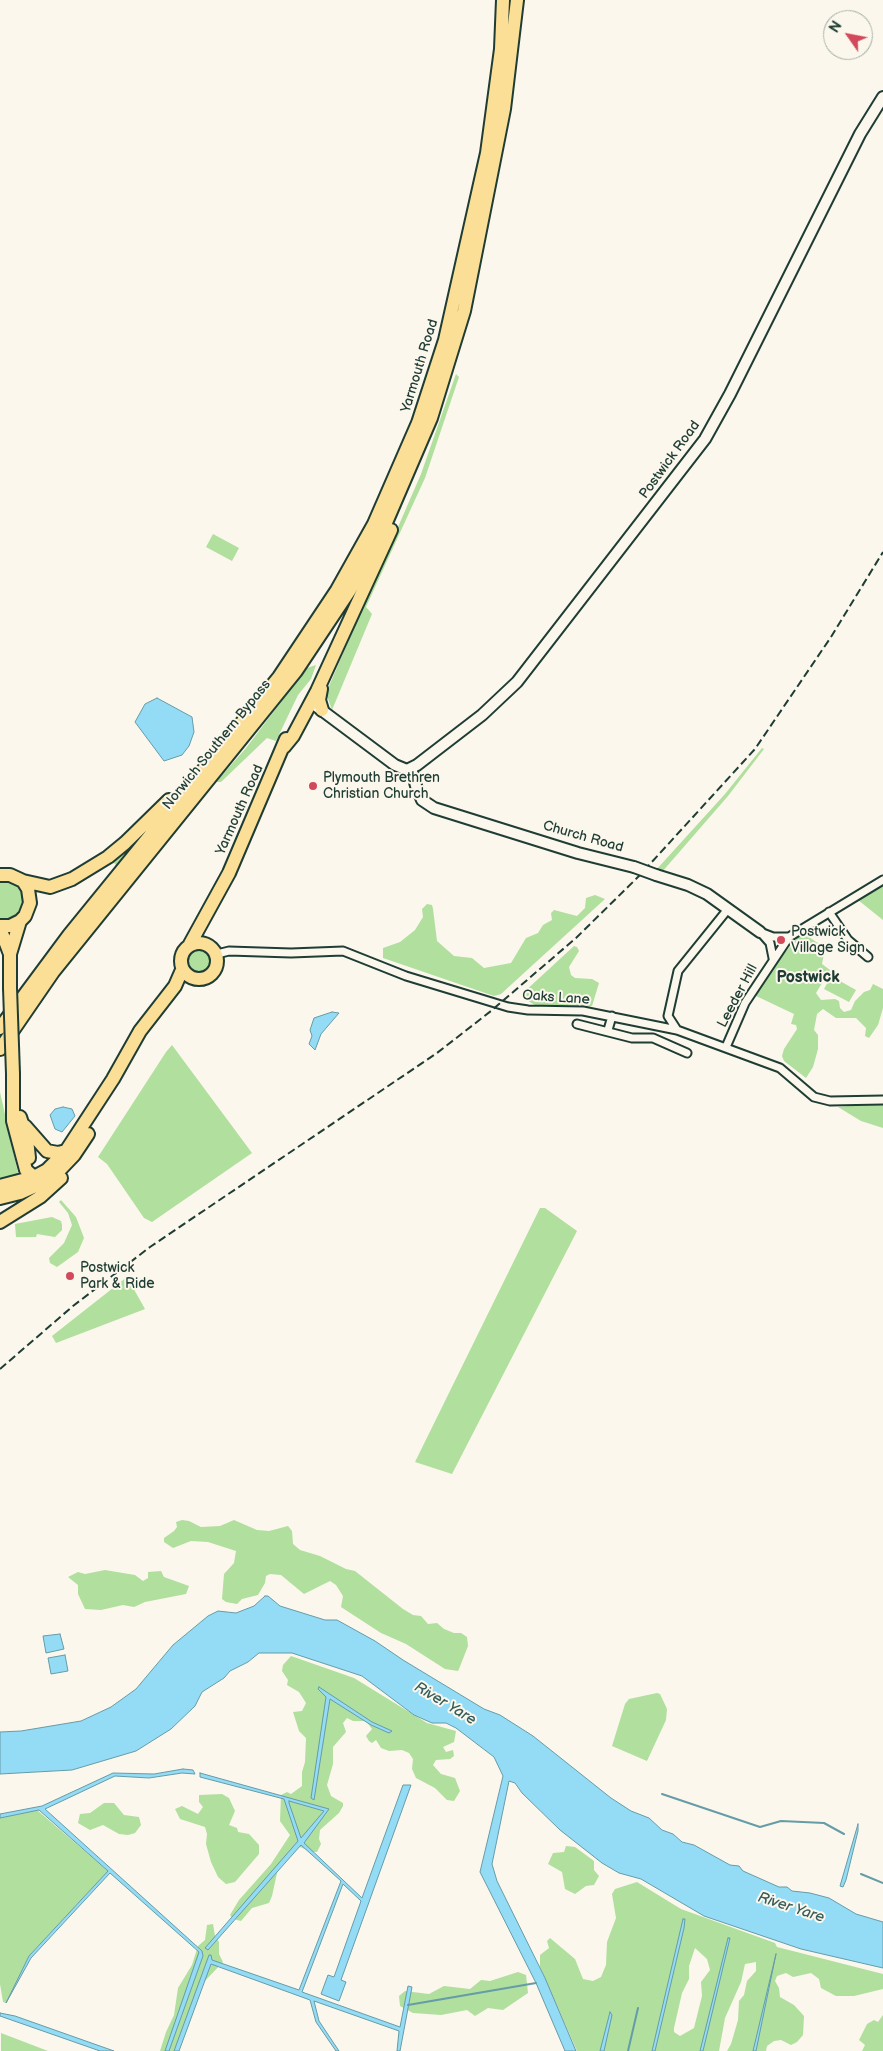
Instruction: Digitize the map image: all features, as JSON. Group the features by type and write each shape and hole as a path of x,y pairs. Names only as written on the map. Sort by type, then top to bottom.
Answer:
{"highway":[{"name":"Yarmouth Road","path":"259,702 314,627 357,558 398,473 434,380 461,274 487,153 502,49 503,0"},
{"name":"Yarmouth Road","path":"423,439 453,352 484,215 504,109 517,0"},
{"path":"310,703 328,668 403,501 423,439"},
{"name":"Norwich Southern Bypass","path":"0,1049 54,972 296,671 329,622 369,555 400,494 423,439"},
{"path":"324,711 319,696 328,668"},
{"path":"2,874 39,886 56,886 108,857 146,825 259,702"},
{"name":"Norwich Southern Bypass","path":"0,1028 69,935 259,702"},
{"name":"Yarmouth Road","path":"213,950 207,935 209,923 223,885 284,748 310,703 305,702 300,708 287,734 284,748"},
{"path":"10,954 0,927 10,926 25,916 30,903 28,889 23,881"},
{"name":"Yarmouth Road","path":"190,944 223,885"},
{"path":"20,921 10,954 13,1121 33,1182"},
{"path":"0,1222 33,1182 66,1151 140,1031 164,1001 182,970 181,953 190,944 198,942 213,950 216,968 212,974 196,979 164,1001"},
{"path":"182,970 196,979"},
{"path":"0,1186 33,1182 53,1186 78,1156 112,1079"},
{"path":"13,1092 27,1139 33,1182"},
{"path":"21,1122 47,1151 58,1153 66,1151"},
{"path":"0,1198 59,1172 87,1136"},
{"path":"0,1204 0,1216"}],"street":[{"name":"Postwick Road","path":"411,768 482,714 517,682 705,439 730,394 860,134 883,97"},
{"path":"310,703 324,711 395,765 407,770 411,768"},
{"path":"304,716 324,711"},
{"name":"Church Road","path":"411,768 422,800 434,808 578,853 634,867 688,885 706,894 760,932"},
{"path":"760,932 773,937 789,937 883,880"},
{"path":"661,1026 668,1021 675,984 682,963 728,910"},
{"path":"829,912 848,940 868,956"},
{"name":"Leeder Hill","path":"760,932 770,943 773,958"},
{"name":"Leeder Hill","path":"726,1047 745,1004 773,958 789,937"},
{"name":"Oaks Lane","path":"213,950 291,953 343,951 406,976 508,1007 528,1010 583,1011 677,1030 780,1068 814,1097 830,1101 883,1100"},
{"path":"608,1030 612,1016"},
{"path":"668,1016 677,1030"},
{"path":"578,1024 608,1030 632,1038 653,1038 687,1053"}],"green space":[{"path":"456,374 459,377 425,478 366,607 372,614 332,710 326,693 421,474"},
{"path":"213,534 239,548 232,561 206,547"},
{"path":"316,665 311,679 298,695 276,741 267,738 221,782 216,782 246,748 307,668"},
{"path":"762,748 764,749 728,796 662,872 656,870 725,794"},
{"path":"151,826 119,868 111,860"},
{"path":"0,879 16,882 25,893 22,913 10,920 0,921"},
{"path":"883,884 883,920 858,900"},
{"path":"595,895 605,899 501,994 494,996 383,958 383,948 400,942 415,930 423,917 422,909 427,904 432,905 437,941 454,956 472,958 484,968 511,963 526,938 538,933 543,925 552,920 551,913 554,910 577,916 585,908 586,898"},
{"path":"800,935 806,935 825,948 822,964 830,970 816,993 821,1000 835,999 839,1001 840,1008 844,1012 851,1010 855,1001 864,992 870,990 873,984 883,989 883,1008 878,1025 869,1038 865,1036 866,1028 856,1018 836,1018 823,1009 817,1014 814,1030 818,1035 818,1049 813,1067 806,1078 784,1061 782,1056 784,1049 797,1029 796,1025 791,1024 794,1014 754,995 769,971"},
{"path":"574,946 579,951 569,967 571,975 575,978 592,979 599,983 592,1006 581,1008 535,1005 521,997 523,993"},
{"path":"200,947 210,951 214,961 210,971 200,975 190,971 186,961 190,951"},
{"path":"831,976 856,990 849,1002 824,989"},
{"path":"172,1045 252,1153 152,1222 144,1218 107,1164 98,1157"},
{"path":"0,1092 18,1173 14,1180 0,1184"},
{"path":"883,1103 883,1128 861,1121 838,1107"},
{"path":"61,1200 76,1217 84,1238 78,1252 57,1267 50,1263 49,1258 64,1243 72,1225 68,1213 59,1202"},
{"path":"540,1208 545,1208 577,1231 452,1474 415,1462"},
{"path":"52,1217 61,1221 62,1225 62,1230 55,1237 37,1234 36,1237 16,1237 15,1224"},
{"path":"127,1277 145,1309 56,1343 52,1336"},
{"path":"182,1520 201,1527 220,1526 234,1520 257,1530 269,1531 288,1526 292,1531 293,1544 300,1550 320,1556 346,1569 355,1571 403,1609 413,1615 421,1616 428,1624 437,1623 444,1629 454,1633 461,1633 467,1637 468,1646 458,1671 445,1669 406,1644 381,1633 341,1607 343,1596 336,1585 330,1581 304,1594 281,1575 270,1574 266,1576 265,1583 258,1595 242,1599 237,1604 226,1602 222,1599 224,1574 234,1563 236,1551 208,1542 191,1541 173,1548 164,1542 164,1538 177,1527 176,1522"},
{"path":"105,1570 135,1575 143,1581 148,1578 148,1572 161,1571 164,1577 189,1586 186,1594 145,1602 134,1607 123,1605 101,1610 85,1609 78,1594 78,1585 68,1577 78,1572 85,1574"},
{"path":"291,1656 354,1678 427,1723 456,1731 454,1742 443,1747 446,1752 453,1750 454,1756 450,1759 436,1760 433,1765 441,1774 455,1778 460,1791 454,1801 447,1800 435,1788 416,1778 412,1769 413,1759 409,1753 402,1750 389,1751 381,1748 376,1740 372,1743 366,1736 372,1729 366,1721 353,1721 347,1718 343,1723 346,1732 333,1747 333,1764 327,1785 331,1796 343,1803 343,1806 339,1813 320,1830 319,1839 321,1844 317,1852 311,1852 300,1847 289,1853 279,1864 269,1903 252,1908 241,1921 233,1919 230,1915 239,1900 271,1864 290,1835 280,1821 281,1795 287,1792 291,1794 302,1786 306,1738 299,1731 293,1712 302,1711 306,1703 299,1692 287,1685 288,1680 282,1671 283,1665"},
{"path":"660,1694 667,1709 666,1720 647,1761 612,1746 625,1704 629,1699"},
{"path":"222,1794 229,1798 235,1811 229,1825 237,1828 238,1832 249,1834 259,1845 259,1854 235,1882 226,1884 218,1877 211,1862 206,1844 207,1834 205,1827 180,1819 175,1809 182,1806 198,1814 203,1807 199,1802 199,1795"},
{"path":"104,1803 114,1803 124,1815 139,1817 141,1825 135,1833 128,1835 119,1834 103,1825 90,1830 78,1823 80,1814 90,1813"},
{"path":"37,1810 108,1871 29,1956 6,2003 3,2002 0,1984 0,1818"},
{"path":"566,1846 575,1847 594,1861 594,1870 599,1876 594,1885 586,1886 575,1894 565,1889 562,1872 548,1864 553,1853 564,1852"},
{"path":"637,1882 681,1909 775,1943 777,1947 883,1974 883,1989 854,1996 836,1996 821,1988 819,1979 811,1973 793,1977 786,1973 777,1976 775,1981 779,1988 780,1997 794,2005 804,2016 803,2035 797,2042 791,2045 781,2040 774,2041 767,2046 766,2051 727,2051 738,2020 739,2001 744,1995 747,1981 756,1971 756,1962 745,1964 741,1982 725,2018 719,2051 577,2051 540,1967 540,1955 549,1948 547,1941 550,1938 575,1959 583,1979 593,1981 601,1977 606,1965 607,1942 616,1918 612,1894 615,1889","holes":["695,1948 707,1959 710,1970 701,1982 702,1996 694,2028 680,2036 674,2032 674,2028 682,1993 689,1979 689,1966"]},
{"path":"213,1924 215,1936 219,1942 219,1954 223,1962 203,1983 196,2004 185,2022 179,2051 160,2051 174,2015 178,1988 192,1965 198,1946 205,1940 207,1925"},
{"path":"518,1972 526,1975 528,1993 503,2010 488,2008 475,2016 467,2010 441,2015 413,2013 400,2006 399,1996 405,1991 429,1994 444,1986 470,1989 481,1980 490,1981"},
{"path":"883,2015 883,2051 862,2051 865,2045 859,2040 867,2024 874,2020 878,2022"},
{"path":"1,2033 48,2051 1,2051"}],"water":[{"path":"157,698 192,717 194,732 189,746 182,755 164,761 135,722 145,704"},
{"path":"332,1012 339,1013 321,1034 315,1050 309,1044 312,1036 310,1030 314,1018"},
{"path":"63,1107 72,1109 75,1116 62,1132 55,1129 50,1115 55,1109"},
{"name":"River Yare","path":"265,1596 268,1596 280,1606 325,1620 337,1620 375,1641 484,1709 500,1715 533,1736 611,1798 631,1811 649,1818 662,1830 673,1834 682,1842 694,1845 730,1865 739,1866 743,1871 779,1887 787,1887 792,1891 829,1898 856,1914 883,1922 883,1968 801,1949 704,1916 641,1879 619,1873 602,1863 560,1830 522,1793 515,1783 509,1781 492,1864 497,1881 545,1978 576,2051 565,2051 536,1983 480,1872 503,1776 494,1757 456,1728 446,1723 432,1723 414,1715 362,1676 292,1653 259,1653 248,1662 230,1671 224,1678 202,1692 195,1706 171,1729 136,1751 72,1770 0,1774 0,1732 21,1731 81,1721 111,1707 136,1689 173,1645 208,1616 218,1611 236,1613 254,1606"},
{"path":"60,1634 64,1649 46,1653 43,1636"},
{"path":"65,1655 68,1671 51,1674 48,1658"},
{"path":"319,1687 372,1722 392,1731 389,1733 371,1725 330,1699 314,1800 311,1798 326,1697 318,1689"},
{"path":"183,1769 193,1770 195,1774 182,1773 149,1778 115,1776 45,1809 202,1951 203,1956 169,2051 165,2051 199,1952 110,1873 31,1958 6,2003 29,1956 108,1871 39,1810 0,1818 0,1814 42,1806 113,1773 154,1774"},
{"path":"200,1773 329,1809 304,1843 362,1898 403,1785 411,1785 341,1980 346,1982 339,2001 321,1994 328,1975 334,1977 361,1901 343,1884 302,1992 400,2027 408,1986 412,1987 400,2051 397,2051 399,2031 314,2001 319,2021 339,2051 336,2051 316,2022 310,2000 211,1964 179,2051 174,2051 209,1955 211,1955 212,1960 299,1990 341,1881 301,1845 208,1950 205,1948 298,1841 284,1799 200,1777","holes":["289,1801 324,1811 301,1838"]},
{"path":"858,1824 858,1831 843,1887 840,1886"},
{"path":"683,1919 685,1919 684,1928 655,2051 652,2051"},
{"path":"728,1938 730,1938 703,2051 700,2051"},
{"path":"776,1954 756,2051 753,2051"},
{"path":"610,2012 612,2015 604,2051 600,2051"},
{"path":"0,2013 15,2016 114,2051 100,2051 0,2016"}],"waterway":[{"path":"662,1794 760,1827 781,1821 824,1823 844,1834"},
{"path":"861,1874 883,1883"},
{"path":"408,2005 536,1983"},
{"path":"628,2051 638,2008"}],"railway":[{"path":"0,1369 73,1306 150,1247 437,1053 491,1011 576,938 640,875 755,749 831,637 883,552"}],"place":[{"name":"Plymouth Brethren Christian Church","path":"313,786"},
{"name":"Postwick Village Sign","path":"781,940"},
{"name":"Postwick Park & Ride","path":"70,1276"}],"district":[{"name":"Postwick","path":"808,978"}]}
